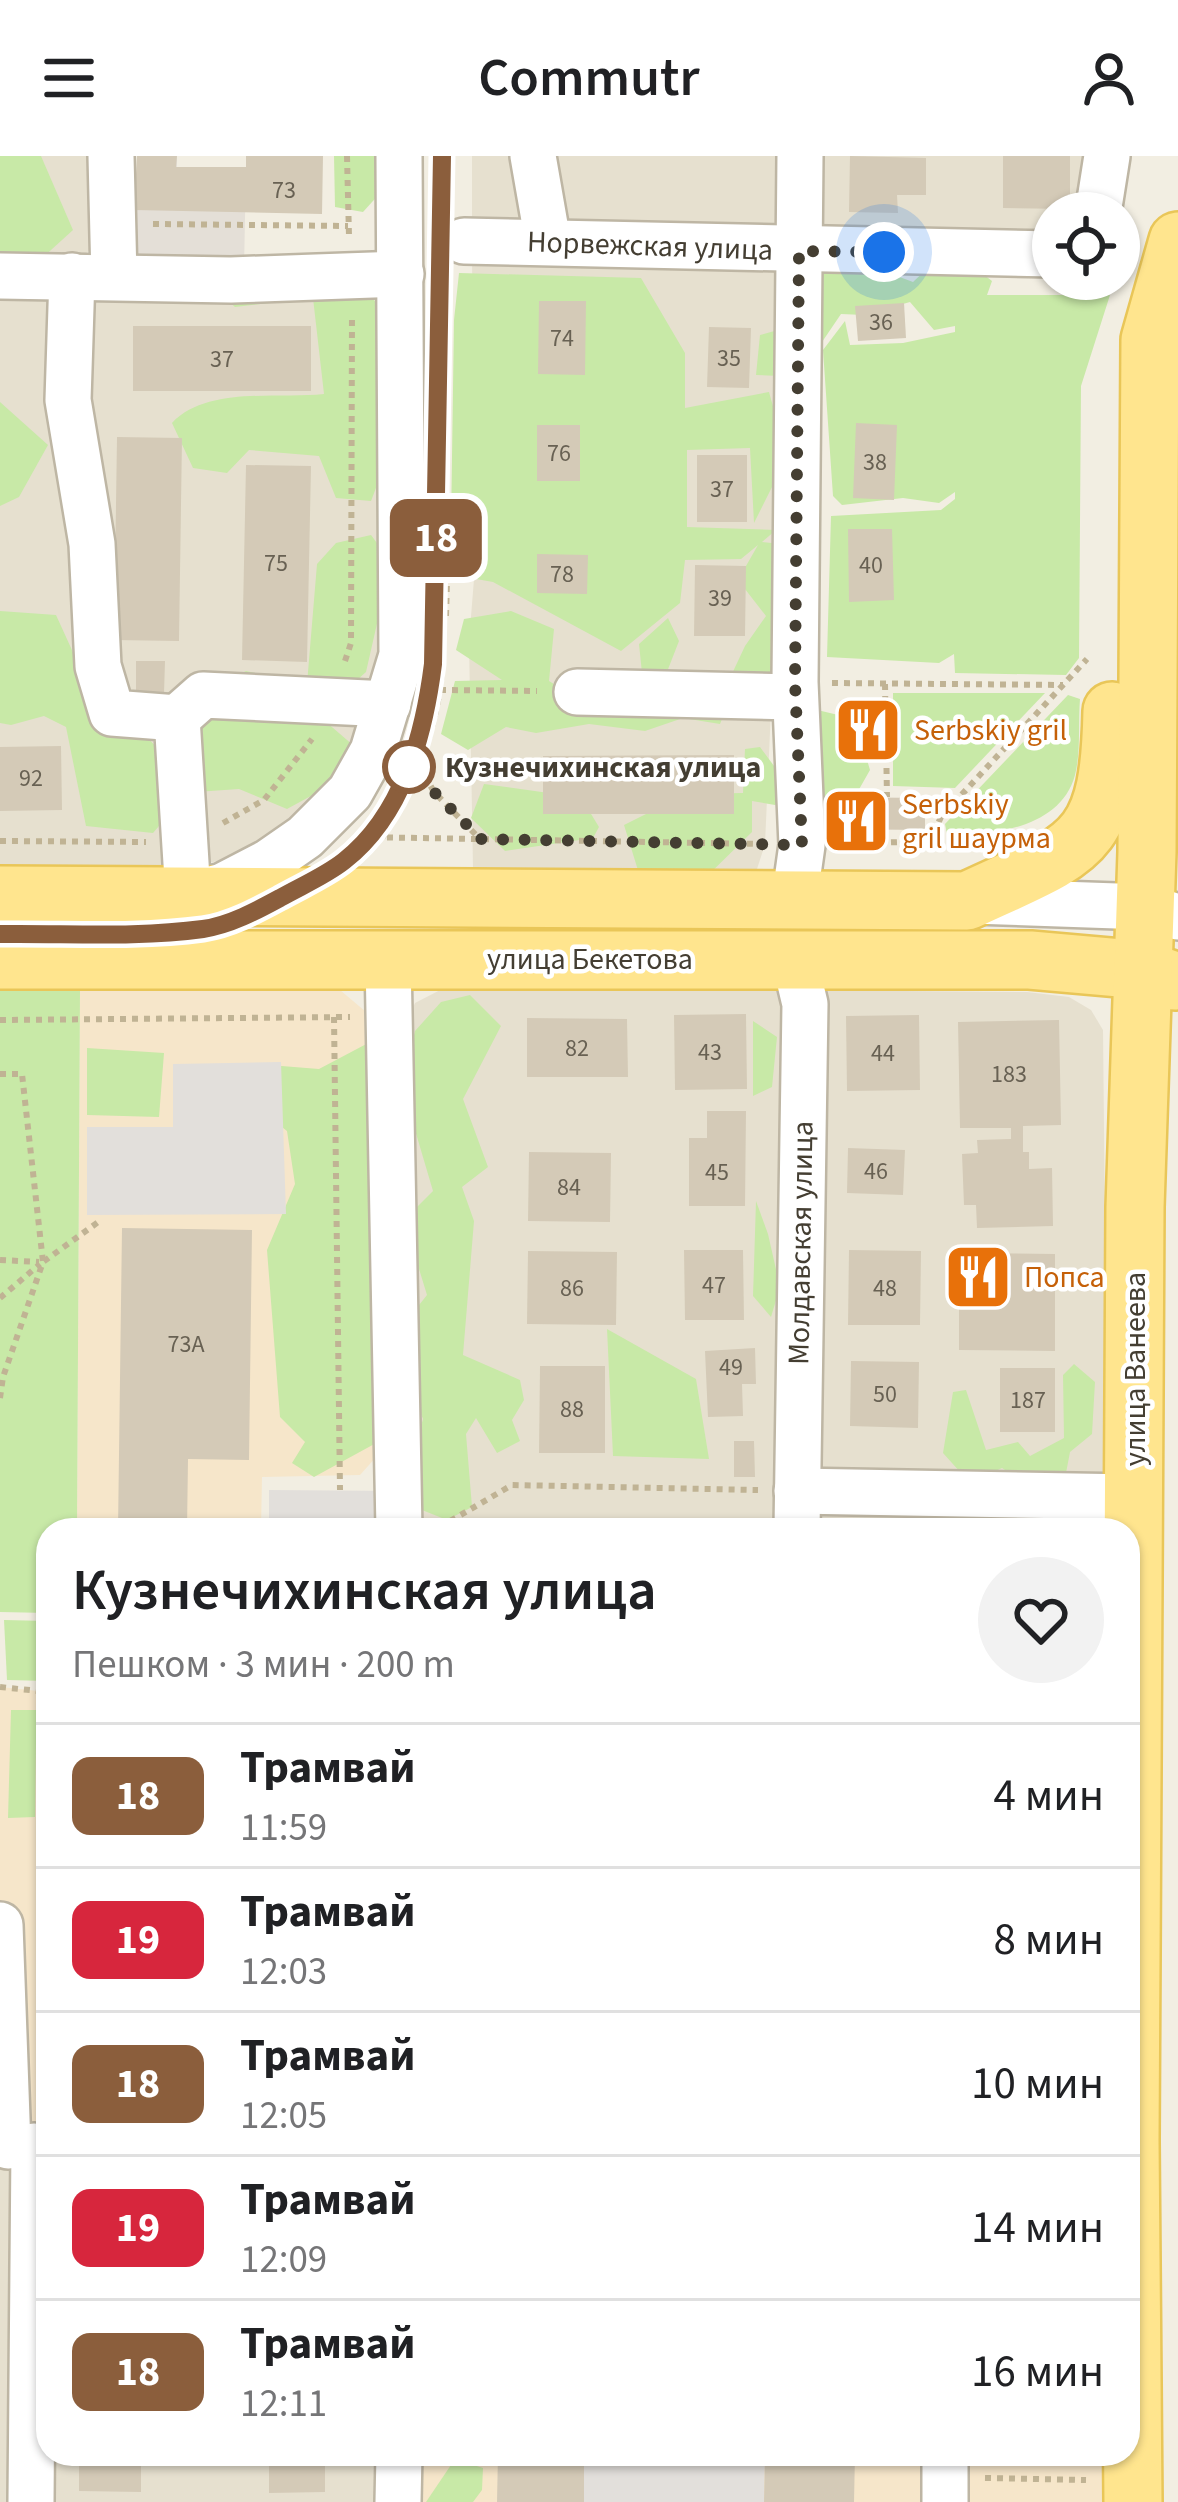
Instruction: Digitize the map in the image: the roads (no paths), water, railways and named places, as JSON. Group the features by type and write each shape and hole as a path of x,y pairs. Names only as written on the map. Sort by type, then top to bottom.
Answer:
{"main road":[{"name":"улица Ванеева","path":"1134,1518 1135,1207 1161,976 1162,912 1149,613 1150,340 1178,241"},
{"path":"967,901 1056,859 1085,835 1099,815 1111,768 1112,704 1119,674 1149,613"},
{"name":"улица Бекетова","path":"0,895 187,869 794,902 967,901"},
{"name":"улица Бекетова","path":"0,960 1080,961 1161,976"}],"street":[{"path":"111,156 112,223 93,276 68,400 92,544 98,666 112,713 177,718 203,695 388,704"},
{"path":"177,718 187,869 223,886 305,838 350,792 373,751 402,656 399,156"},
{"path":"533,156 548,242"},
{"path":"794,902 802,845 795,690 800,156"},
{"path":"1101,192 1107,156"},
{"name":"Норвежская улица","path":"464,241 1032,254"},
{"path":"0,276 231,280 401,274"},
{"path":"577,692 795,690"},
{"name":"улица Бекетова","path":"967,901 1162,912"},
{"name":"Молдавская улица","path":"794,958 805,1004 797,1510"},
{"path":"388,960 400,1518"},
{"path":"797,1510 1134,1496"},
{"path":"0,1925 22,2146 31,2502"},
{"path":"398,2502 399,2466"}],"tram line":[{"path":"0,934 152,933 225,923 323,872 352,850 393,800 418,740 433,665 442,156"},
{"name":"18","path":"0,934 154,933 208,928 252,913 344,861 374,830 397,792 427,714 433,664 442,156"}],"place":[{"name":"Serbskiy gril","path":"868,730"},
{"name":"Кузнечихинская улица","path":"409,767"},
{"name":"Serbskiy gril шаурма","path":"856,821"},
{"name":"Попса","path":"978,1277"}]}
